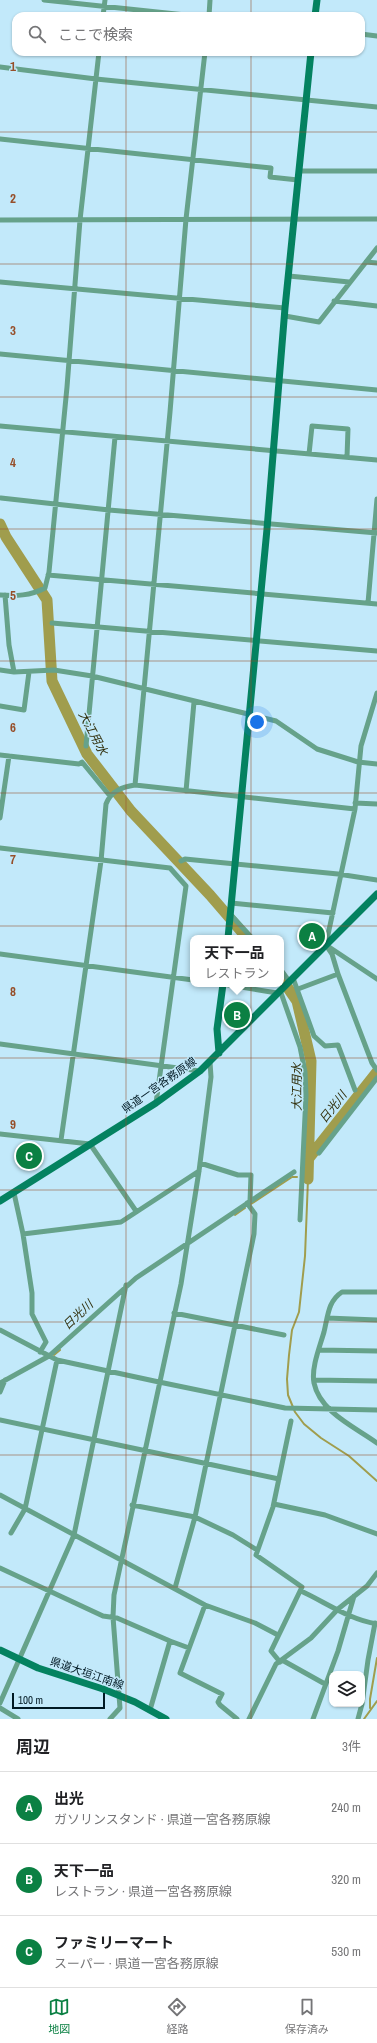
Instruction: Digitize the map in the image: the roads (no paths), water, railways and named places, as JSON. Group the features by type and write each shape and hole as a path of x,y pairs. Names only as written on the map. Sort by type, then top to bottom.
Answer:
{"street":[{"path":"44,0 155,12"},
{"path":"103,12 105,0"},
{"path":"209,12 210,0"},
{"path":"316,12 317,0"},
{"path":"365,34 377,36"},
{"path":"14,672 2,595 31,595 36,593 45,588 48,575 63,432 80,220 99,56"},
{"path":"135,785 186,219 204,56"},
{"path":"228,935 248,714 261,594 285,308 311,56"},
{"path":"0,67 96,79 377,107"},
{"path":"0,139 89,150 271,168 270,177 298,180"},
{"path":"299,171 377,171"},
{"path":"0,220 377,219"},
{"path":"285,316 319,322 377,248"},
{"path":"366,262 377,263"},
{"path":"288,276 349,282"},
{"path":"0,282 74,290 285,308"},
{"path":"334,301 377,306"},
{"path":"0,354 377,390"},
{"path":"0,426 377,460"},
{"path":"309,454 312,426 348,429 347,458"},
{"path":"86,746 115,437"},
{"path":"1,498 108,510 376,533"},
{"path":"368,603 376,533 377,499"},
{"path":"48,575 377,604"},
{"path":"52,623 256,642 377,651"},
{"path":"0,674 0,670 14,672 45,672 54,670 92,676 143,688 194,702 276,721 317,749 358,762 377,764"},
{"path":"0,706 24,710 29,672"},
{"path":"377,693 364,733 358,762 355,806 326,945 332,954 338,974 372,1063 377,1070"},
{"path":"186,791 194,702"},
{"path":"0,755 79,764 82,762 110,796"},
{"path":"0,818 9,756"},
{"path":"61,1140 101,861 106,804 110,796 122,787 135,785 320,806 355,806 377,804"},
{"path":"0,848 170,868 186,886 156,1103"},
{"path":"181,861 185,859 235,863 377,880"},
{"name":"県道一宮各務原線","path":"284,987 377,894"},
{"path":"231,903 332,913"},
{"path":"230,914 249,935"},
{"path":"326,945 377,979"},
{"path":"0,954 190,980"},
{"path":"284,973 298,989 314,1036 325,1046 338,1045 355,1090"},
{"path":"298,989 338,974"},
{"path":"219,1053 217,1029 223,987"},
{"path":"247,987 280,991 300,1047 305,1072 306,1095 302,1145 300,1220"},
{"name":"県道一宮各務原線","path":"0,1201 156,1103 200,1071 284,987"},
{"path":"0,1044 200,1071"},
{"path":"110,1719 120,1708 112,1616 114,1595 188,1241 211,1077 210,1062"},
{"path":"319,1153 377,1078"},
{"path":"0,1134 90,1144 94,1147 136,1211"},
{"path":"174,1588 196,1517 254,1234 255,1214 249,1202 251,1175 238,1175 200,1163"},
{"path":"23,1234 121,1222 199,1171"},
{"path":"0,1392 2,1382 49,1356 85,1325 126,1285 188,1241 294,1172"},
{"path":"14,1193 23,1234 32,1292 32,1314 46,1342 40,1352"},
{"path":"0,1703 48,1590 74,1535 126,1285"},
{"path":"375,1441 330,1409 321,1399 314,1380 319,1350 331,1301 342,1292 377,1292"},
{"path":"174,1313 284,1335"},
{"path":"327,1318 377,1320"},
{"path":"0,1330 57,1360 159,1382 288,1408 377,1410"},
{"path":"319,1350 377,1351"},
{"path":"11,1533 24,1509 57,1360"},
{"path":"314,1380 377,1381"},
{"path":"0,1420 279,1479"},
{"path":"291,1421 274,1504 256,1555 302,1587 271,1651 281,1661 325,1684"},
{"path":"0,1495 205,1605 255,1623 278,1635"},
{"path":"274,1504 326,1515 377,1534"},
{"path":"132,1505 196,1517 233,1535 257,1550"},
{"path":"0,1568 103,1616 112,1616 170,1642 188,1648"},
{"path":"249,1719 276,1664 311,1638 338,1609 367,1586 377,1573"},
{"path":"301,1591 349,1615 370,1623 376,1623 365,1682"},
{"path":"313,1719 338,1651 354,1596"},
{"path":"205,1605 180,1673 222,1694 218,1702 220,1706 238,1719"},
{"path":"150,1710 170,1642"},
{"name":"県道大垣江南線","path":"0,1650 38,1668 118,1695 166,1719"},
{"path":"358,1719 361,1707"},
{"path":"0,1708 18,1719"}],"waterway":[{"name":"大江用水","path":"0,524 6,537 47,600 52,681 87,754 131,811 210,895 244,935"},
{"name":"大江用水","path":"284,982 297,1001 311,1061 308,1179"},
{"name":"日光川","path":"309,1158 377,1072"},
{"name":"日光川","path":"251,1204 292,1177 297,1177"},
{"path":"305,1178 308,1179 305,1256 299,1312 292,1330 287,1379 288,1395 295,1412 304,1424 321,1438 349,1456 377,1481"},
{"name":"日光川","path":"235,1215 245,1208"},
{"name":"日光川","path":"54,1355 60,1350"},
{"path":"370,1708 370,1699 377,1658"},
{"path":"364,1719 377,1701"}],"place":[{"name":"出光","path":"312,936"},
{"name":"天下一品","path":"237,1015"},
{"name":"ファミリーマート","path":"29,1156"}]}
